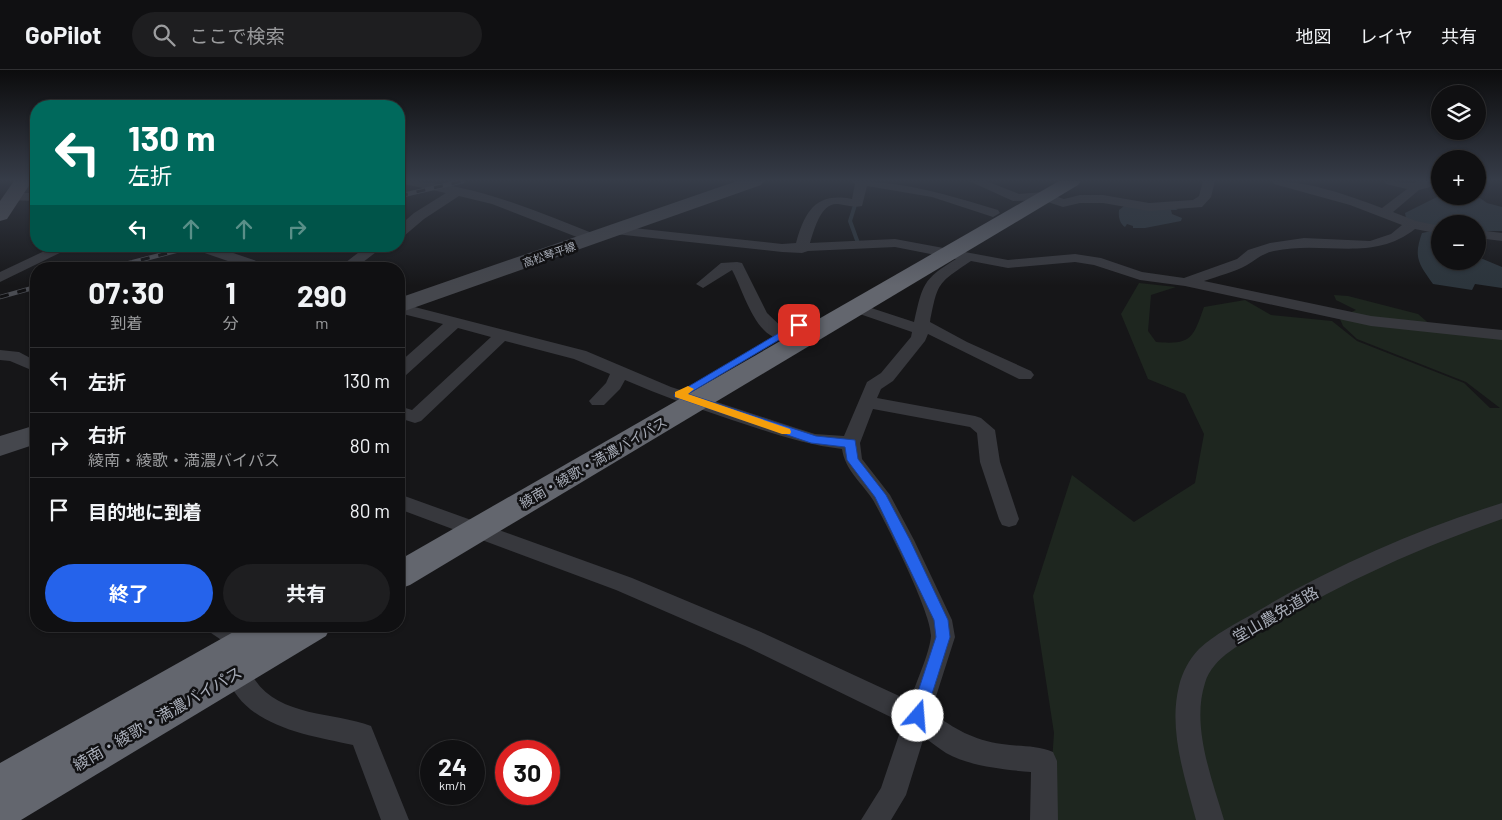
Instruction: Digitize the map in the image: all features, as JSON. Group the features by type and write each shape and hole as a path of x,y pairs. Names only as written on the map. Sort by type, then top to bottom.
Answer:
{"highway":[{"name":"綾南・綾歌・満濃バイパス","path":"688,398 782,335 950,253 991,216"},
{"name":"綾南・綾歌・満濃バイパス","path":"405,572 467,526 688,398 856,308 950,253 1006,216"},
{"name":"綾南・綾歌・満濃バイパス","path":"405,552 467,526"},
{"name":"綾南・綾歌・満濃バイパス","path":"0,785 231,648 262,632"},
{"name":"綾南・綾歌・満濃バイパス","path":"0,810 231,648 291,632"}],"main road":[{"name":"高松琴平線","path":"405,305 656,216"},
{"path":"0,446 30,436"}],"street":[{"path":"405,228 419,216"},
{"path":"535,216 592,238"},
{"path":"802,249 803,241 815,216"},
{"path":"1391,216 1412,224 1431,228"},
{"path":"1184,282 1242,262 1253,253 1270,247 1304,242 1371,245 1396,237 1412,224"},
{"path":"616,230 802,249 895,243 1008,264 1074,258 1096,262 1140,276 1184,282 1371,321 1502,335"},
{"path":"1486,235 1502,237"},
{"path":"33,262 54,252"},
{"path":"216,252 245,262"},
{"path":"354,262 368,252"},
{"path":"875,820 892,795 943,637 941,620 904,540 880,495 853,460 850,443 873,386 887,377 919,338 928,295 950,253"},
{"path":"0,278 30,263"},
{"path":"704,284 726,266 737,266 745,278 755,308 767,325 782,335"},
{"path":"856,308 922,328 1024,375"},
{"path":"405,309 580,355 619,373 688,398 815,440 850,443"},
{"path":"405,367 455,322"},
{"path":"405,414 415,417 502,335"},
{"path":"0,355 13,356 30,364"},
{"path":"598,401 614,385 619,373"},
{"path":"867,401 892,408 975,422 986,430 990,462 1009,519"},
{"path":"405,503 624,584 753,639 918,716 956,745 1001,757 1044,761 1044,820"},
{"name":"堂山農免道路","path":"1210,820 1197,769 1188,719 1191,693 1198,668 1220,646 1265,617 1358,568 1502,511"},
{"path":"231,648 258,700 284,716 362,735 395,820"}],"shaded area":[{"path":"1119,216 1177,216 1182,218 1181,221 1145,228 1133,228 1133,226 1127,224 1125,227"},
{"path":"1406,216 1431,216 1431,225 1406,218"},
{"path":"1486,216 1502,216 1502,231 1486,231"},
{"path":"1431,232 1431,270 1486,270 1486,260 1502,267 1502,288 1475,284 1472,290 1433,284 1419,260 1418,249 1422,233"},
{"path":"1139,283 1176,287 1151,295 1148,331 1156,342 1177,342 1189,337 1197,326 1204,307 1245,300 1271,315 1332,321 1357,341 1464,383 1490,408 1500,408 1466,382 1357,339 1343,326 1339,317 1502,338 1502,820 1048,820 1054,733 1033,596 1072,475 1134,522 1195,483 1204,434 1185,394 1148,379 1121,314"},
{"path":"1334,295 1348,296 1418,314 1433,327 1345,315 1356,310 1336,300"}],"waterway":[{"path":"852,216 850,221 858,243"}],"railway":[{"path":"133,262 172,252"},
{"path":"0,297 30,289"}],"slow traffic":[{"path":"688,389 679,395 786,432"}],"route":[{"path":"799,325 679,395 790,433 815,440 850,443 853,460 880,495 904,540 941,620 943,637 918,716"}]}
